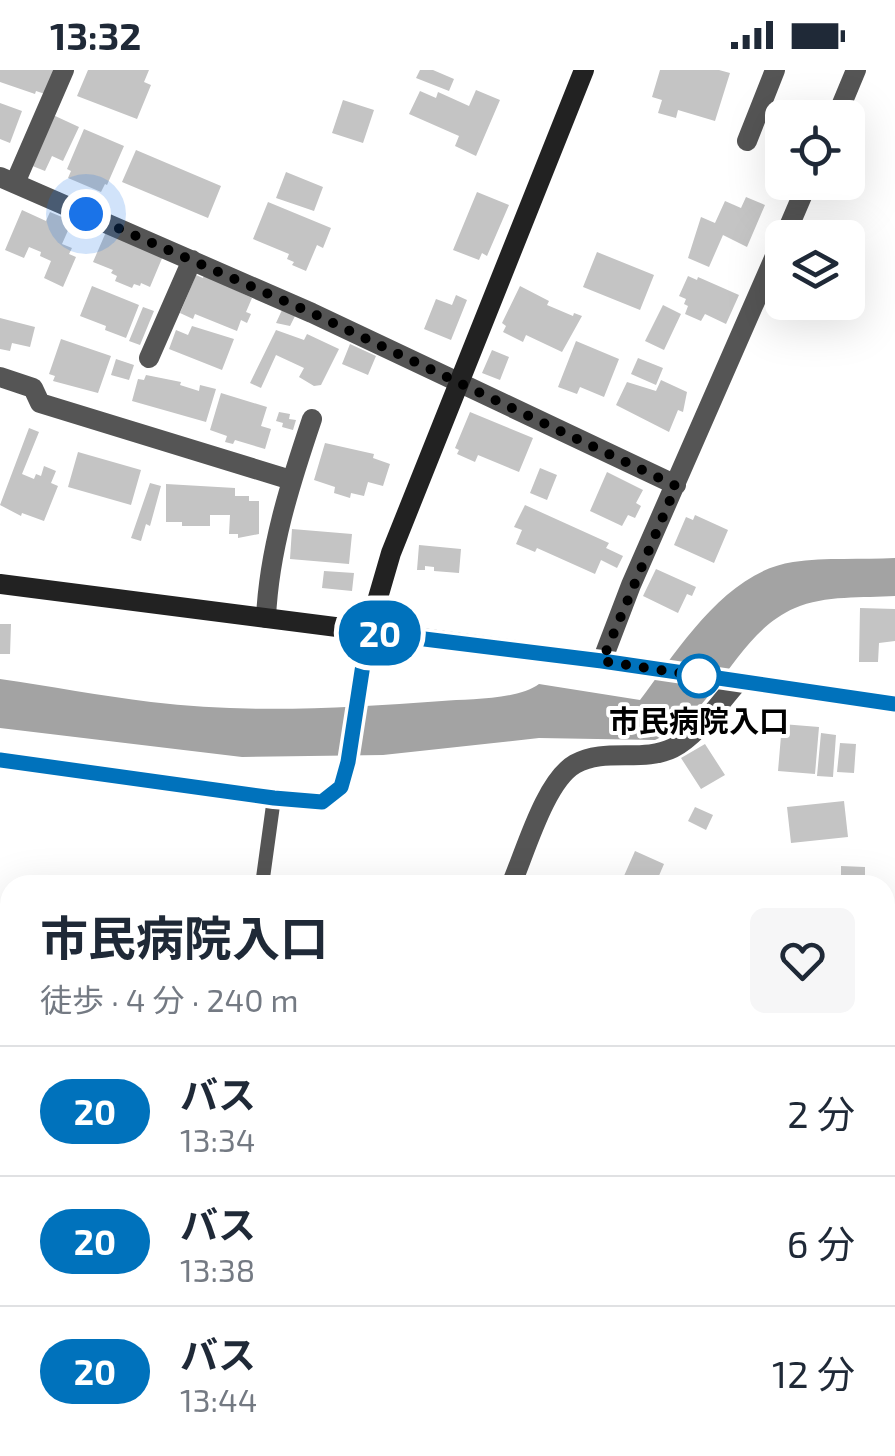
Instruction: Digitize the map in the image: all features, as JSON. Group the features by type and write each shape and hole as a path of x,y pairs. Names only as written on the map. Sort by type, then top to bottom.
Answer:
{"street":[{"path":"64,70 8,180 312,313 676,486"},
{"path":"368,632 391,553 584,70"},
{"path":"747,141 775,70"},
{"path":"844,100 856,70"},
{"path":"149,358 192,260"},
{"path":"602,661 765,281"},
{"path":"0,377 33,388 40,403 292,480"},
{"path":"266,618 268,580 292,480 312,419"},
{"path":"0,584 602,661 895,704"},
{"path":"515,875 555,783 574,764 597,757 652,754 674,748 692,732 731,681"}],"lane":[{"path":"0,760 322,802 341,787 348,762 368,632"},
{"path":"263,875 274,798"}],"shaded area":[{"path":"895,558 895,596 819,601 774,620 756,636 694,712 655,740 539,738 383,755 242,757 0,728 0,679 132,700 224,708 333,708 478,699 506,696 539,684 640,700 705,616 746,581 793,562"}],"building":[{"path":"0,70 54,70 45,94 35,94 0,82"},
{"path":"88,70 149,70 144,82 151,85 137,119 77,96"},
{"path":"420,70 433,70 454,79 449,91 416,78"},
{"path":"660,70 730,73 715,121 678,110 676,118 658,113 662,100 652,97"},
{"path":"476,90 500,100 476,156 455,146 459,136 409,114 420,91 436,98 438,92 469,106"},
{"path":"343,100 374,110 363,143 332,133"},
{"path":"0,103 22,111 10,143 0,139"},
{"path":"53,115 79,127 63,161 52,156 45,171 30,165"},
{"path":"84,129 124,146 101,192 68,178 71,171 67,169"},
{"path":"136,150 221,186 208,218 122,182"},
{"path":"286,172 323,187 314,211 276,198"},
{"path":"477,192 509,205 487,256 482,253 479,260 453,250"},
{"path":"746,197 765,205 747,247 723,235 709,267 688,258 701,217 715,223 725,201 741,208"},
{"path":"268,202 331,228 323,248 317,245 306,271 292,265 294,262 287,259 289,254 253,239"},
{"path":"22,210 46,221 50,212 81,225 79,230 70,226 62,244 72,248 69,254 76,257 63,287 44,278 51,261 40,256 41,252 29,247 24,258 5,250"},
{"path":"106,232 163,256 150,287 141,283 132,288 115,281 113,270 93,262"},
{"path":"597,252 654,275 640,310 583,287"},
{"path":"196,275 204,275 252,298 246,312 251,314 247,323 241,320 237,331 195,314 193,319 180,313"},
{"path":"688,276 739,295 726,324 705,314 701,321 685,314 686,299 679,296"},
{"path":"92,286 139,305 126,338 80,316"},
{"path":"520,286 549,301 547,305 582,316 562,352 526,335 523,342 503,332 506,326 502,323"},
{"path":"456,295 467,300 451,340 424,329 436,299 452,305"},
{"path":"663,305 681,314 664,350 645,341"},
{"path":"143,307 154,311 140,345 129,341"},
{"path":"282,310 295,316 290,326 276,323"},
{"path":"0,318 35,327 30,347 12,343 10,351 0,349"},
{"path":"192,326 234,339 222,370 169,349 176,330 188,335"},
{"path":"276,330 304,340 307,334 339,349 321,385 314,386 299,377 304,368 276,355 261,388 250,383"},
{"path":"61,339 111,356 98,393 53,381 55,376 49,374"},
{"path":"576,341 619,359 604,397 580,387 577,394 558,387"},
{"path":"350,344 376,356 368,375 342,364"},
{"path":"492,350 509,357 500,380 482,373"},
{"path":"638,358 663,368 656,385 631,374"},
{"path":"116,359 134,365 129,380 111,375"},
{"path":"146,375 181,382 180,385 199,391 200,385 216,389 206,422 132,401 138,379 144,380"},
{"path":"661,380 687,392 683,412 678,410 669,432 616,405 627,382 656,391"},
{"path":"221,393 267,407 261,426 271,429 265,449 235,440 233,444 225,442 227,436 210,430"},
{"path":"279,412 296,420 293,430 276,421"},
{"path":"470,412 533,438 519,472 478,455 475,462 457,454 459,450 455,448"},
{"path":"29,428 39,432 22,474 34,479 36,474 41,476 44,466 56,471 51,483 58,486 44,521 22,513 21,516 0,505"},
{"path":"325,443 374,454 373,458 390,464 383,486 368,482 364,496 351,493 350,498 334,493 335,487 314,480"},
{"path":"78,452 141,470 131,505 68,487"},
{"path":"540,468 557,475 547,500 530,493"},
{"path":"607,472 643,490 636,503 641,506 635,518 628,515 622,526 590,511"},
{"path":"150,483 161,486 150,526 146,524 141,541 131,538"},
{"path":"166,484 235,488 235,496 259,501 259,534 238,538 238,534 229,534 230,515 210,515 210,526 166,522"},
{"path":"525,505 609,543 606,548 623,556 617,568 601,560 595,574 537,548 535,552 516,544 522,530 514,527"},
{"path":"695,515 728,530 714,563 674,545 686,517 693,520"},
{"path":"292,529 352,534 349,564 290,559"},
{"path":"419,545 461,549 459,573 434,571 434,567 425,566 425,570 417,570"},
{"path":"656,569 696,587 692,596 687,594 678,613 643,596"},
{"path":"324,571 354,573 352,591 322,588"},
{"path":"860,608 895,609 895,641 879,643 878,662 859,662"},
{"path":"0,624 11,624 10,654 0,654"},
{"path":"782,724 819,727 815,774 778,771"},
{"path":"821,733 836,735 833,777 817,776"},
{"path":"840,743 856,744 854,773 837,772"},
{"path":"705,744 725,775 701,789 681,758"},
{"path":"844,801 848,837 791,843 787,807"},
{"path":"695,807 713,815 706,830 688,821"},
{"path":"635,851 664,864 659,875 624,875"},
{"path":"841,866 865,867 865,875 841,875"}],"bus line":[{"name":"20","path":"0,760 322,802 341,787 348,762 368,632 895,704"}],"place":[{"name":"市民病院入口","path":"699,676"}],"route":[{"path":"86,214 312,313 676,486 602,661 699,676"}]}
